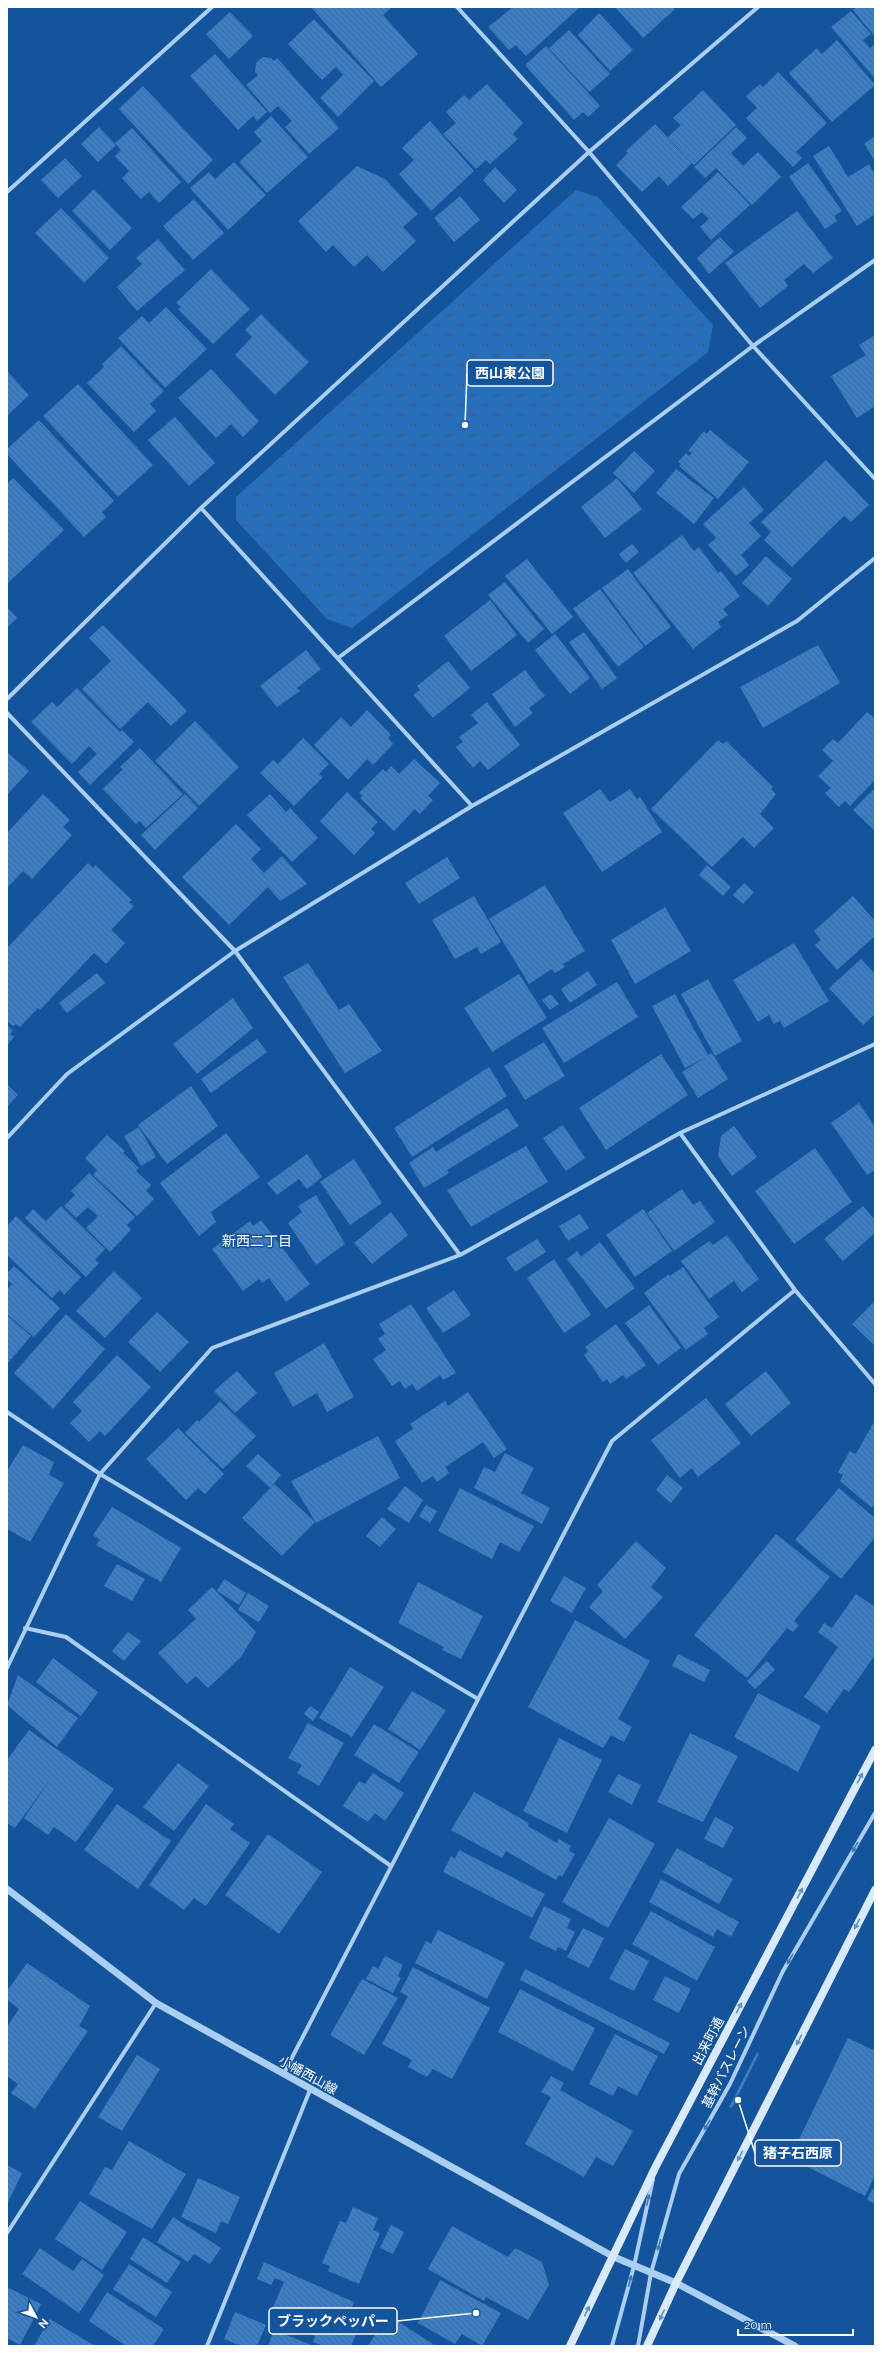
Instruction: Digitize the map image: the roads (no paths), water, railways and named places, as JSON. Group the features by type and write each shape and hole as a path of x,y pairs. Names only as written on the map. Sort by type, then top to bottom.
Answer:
{"main road":[{"name":"出来町通","path":"570,2346 614,2257 656,2166 875,1750"},
{"path":"647,2346 676,2283 875,1890"}],"street":[{"path":"7,192 212,7"},
{"path":"456,7 588,152 753,346 875,479"},
{"path":"7,699 201,508 588,152 758,7"},
{"path":"338,658 753,346 875,260"},
{"path":"201,508 472,806"},
{"path":"7,1138 67,1074 235,951 472,806 797,621 875,558"},
{"path":"7,713 235,951 460,1255"},
{"path":"7,1668 100,1474 212,1348 460,1255 680,1133 875,1044"},
{"path":"680,1133 795,1290 875,1384"},
{"path":"283,2075 612,1441 795,1290"},
{"path":"7,1412 100,1474 478,1699"},
{"path":"25,1628 66,1637 391,1866"},
{"name":"基幹バスレーン","path":"638,2346 651,2273 679,2174 730,2084 784,1971 875,1813"},
{"name":"小幡西山線","path":"7,1889 156,2003 310,2090 614,2257 676,2283 795,2346"},
{"path":"7,2233 156,2003"},
{"path":"207,2346 310,2090"},
{"path":"612,2346 634,2266 656,2166"}],"place":[{"name":"西山東公園","path":"465,425"},
{"name":"猪子石西原","path":"738,2100"},
{"name":"ブラックペッパー","path":"476,2313"}],"district":[{"name":"新西二丁目","path":"257,1241"}]}
